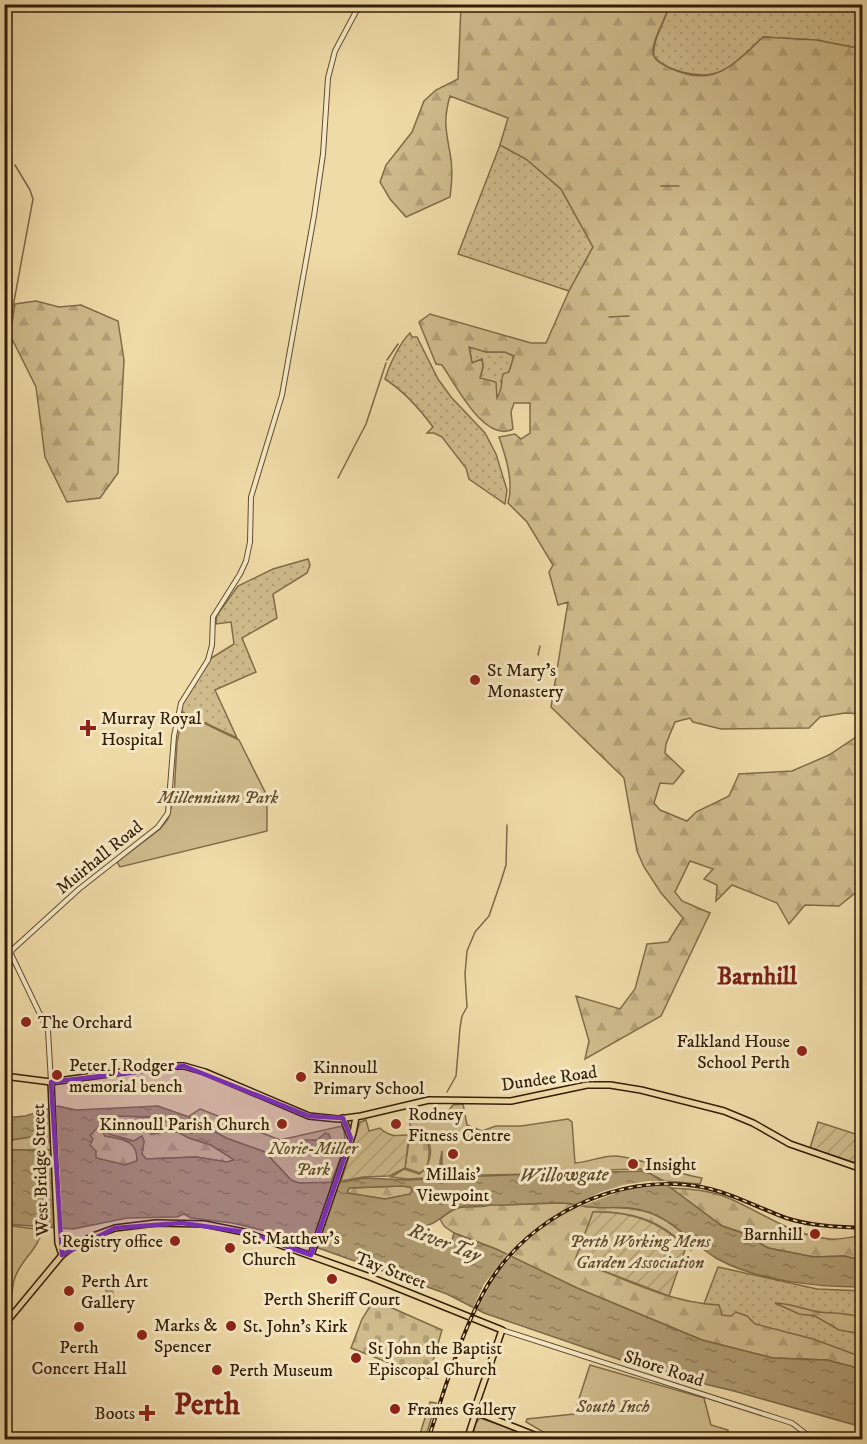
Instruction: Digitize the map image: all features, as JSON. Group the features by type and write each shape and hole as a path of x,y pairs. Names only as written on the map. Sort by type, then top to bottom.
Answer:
{"main road":[{"name":"Dundee Road","path":"4,1076 51,1082 165,1066 184,1066 205,1072 321,1119 356,1117 429,1100 512,1101 587,1085 610,1085 724,1111 753,1123 790,1144 862,1169"},
{"name":"West Bridge Street","path":"51,1082 58,1243 62,1255"},
{"path":"312,1252 356,1117"},
{"path":"343,1118 351,1138"},
{"name":"Tay Street","path":"4,1325 62,1255 93,1236 115,1228 156,1222 221,1227 244,1232 298,1252 312,1252 502,1330"},
{"path":"467,1440 477,1402 502,1330"},
{"path":"476,1412 547,1440"}],"street":[{"name":"Muirhall Road","path":"51,1082 48,1031 11,958 12,950 79,889 158,827 168,813 174,736 181,703 208,660 213,645 213,617 246,561 250,542 251,497 277,415 288,362 323,154 328,78 335,51 360,4"},
{"name":"Shore Road","path":"502,1330 792,1423 813,1440"}],"highlighted area":[{"path":"184,1066 309,1116 343,1118 351,1138 311,1255 244,1232 182,1223 115,1228 62,1255 51,1082"}],"green space":[{"path":"461,5 669,5 653,47 654,56 670,68 699,76 711,75 732,65 763,37 816,40 862,49 862,714 845,713 820,717 809,728 721,729 693,722 690,718 675,722 666,744 665,753 684,771 673,784 660,783 654,803 660,810 687,821 696,812 729,796 739,774 792,771 829,755 856,737 862,746 862,890 839,906 805,905 789,924 777,903 732,885 716,901 717,885 704,879 713,869 690,861 675,892 682,901 710,913 661,1016 585,1059 589,1041 576,996 620,1009 635,989 647,944 668,942 683,918 661,893 644,867 637,851 624,778 551,707 568,602 558,605 549,572 553,565 527,522 508,503 510,478 499,437 515,434 521,439 530,433 530,403 514,403 511,412 513,429 502,431 482,421 463,398 442,365 436,364 419,322 430,314 531,343 546,343 569,291 593,247 561,189 526,159 500,145 508,118 450,96 446,132 452,169 450,197 406,217 390,199 380,182 386,165 412,132 424,101 436,90 458,79","holes":["469,347 486,352 505,352 514,356 509,372 503,374 497,398 496,382 480,378 483,367 482,359 472,363"]},
{"path":"669,5 862,5 862,49 816,40 763,37 736,62 719,72 696,75 682,72 663,64 654,56 655,43"},
{"path":"500,145 526,159 561,189 593,247 569,291 458,254"},
{"path":"36,301 59,307 81,305 118,321 124,360 118,473 100,498 67,502 45,457 36,387 10,335 15,304"},
{"path":"410,333 412,337 417,337 438,379 451,397 485,433 496,454 507,490 505,504 469,479 466,468 442,437 434,433 427,433 433,427 422,413 385,379 395,354"},
{"path":"469,346 486,352 505,352 514,356 509,372 501,381 503,388 497,399 480,378 483,367 482,359 472,363"},
{"path":"308,559 310,565 307,573 273,594 277,618 242,638 256,672 215,690 237,738 180,711 181,703 208,660 234,644 231,622 216,624 217,615 238,586 273,569"},
{"name":"Millennium Park","path":"183,713 239,740 267,796 267,831 120,867 117,862 160,829 168,819 174,797 177,742"},
{"path":"463,1104 467,1125 482,1131 496,1126 521,1126 568,1119 572,1122 575,1163 616,1156 702,1178 700,1184 664,1181 641,1169 408,1179 391,1177 404,1169 419,1174 426,1167 430,1157 430,1146 425,1137 410,1133 410,1117 446,1114 453,1105"},
{"name":"Norie-Miller Park","path":"200,1109 280,1140 342,1126 344,1146 331,1183 298,1183 291,1180 265,1152 226,1138 188,1117"},
{"path":"115,1116 154,1117 198,1131 192,1133 162,1127 151,1134 178,1132 211,1145 235,1160 227,1162 196,1157 146,1159 142,1154 144,1141 142,1136 134,1141 109,1134 108,1130 136,1129 144,1124 107,1119"},
{"path":"366,1120 369,1131 380,1128 397,1136 409,1135 405,1168 389,1176 341,1181 360,1122"},
{"path":"818,1122 862,1136 862,1165 810,1148"},
{"path":"98,1127 105,1136 123,1140 132,1145 137,1154 137,1161 125,1165 96,1158 90,1145 90,1135"},
{"path":"410,1134 421,1135 429,1146 426,1170 420,1173 405,1168"},
{"path":"36,1136 53,1144 53,1150 5,1150 5,1141"},
{"path":"411,1187 411,1194 385,1199 347,1193 349,1188"},
{"path":"671,1188 699,1190 719,1195 789,1228 816,1237 838,1239 862,1235 862,1257 857,1259 844,1256 814,1257 768,1248 740,1232 722,1226"},
{"path":"564,1203 588,1207 629,1208 647,1212 668,1222 697,1246 691,1250 664,1229 645,1219 614,1212 593,1212 576,1260 664,1295 719,1305 722,1315 731,1316 736,1312 747,1316 755,1324 813,1339 862,1357 862,1367 827,1360 773,1358 702,1340 577,1288 496,1249 454,1233 444,1226 440,1219 454,1210 465,1207"},
{"name":"Perth Working Mens Garden Association","path":"593,1212 619,1213 643,1219 665,1230 686,1247 669,1296 575,1260"},
{"path":"5,1225 42,1230 38,1242 16,1275 10,1305 5,1315"},
{"path":"718,1267 817,1289 862,1291 862,1362 699,1317"},
{"path":"374,1300 442,1330 428,1378 351,1348 362,1319"},
{"path":"775,1303 819,1312 857,1316 862,1318 862,1334 839,1330 815,1316 799,1314"},
{"name":"South Inch","path":"590,1365 704,1398 711,1425 728,1430 727,1435 734,1439 555,1439 526,1422 527,1419 574,1414"},
{"path":"430,1402 436,1403 425,1439 422,1439 419,1437"},
{"name":"South Inch","path":"480,1418 540,1439 471,1440 476,1423"}],"water":[{"path":"58,1106 76,1110 158,1106 189,1117 226,1138 265,1152 291,1180 299,1183 343,1182 363,1178 408,1180 441,1178 442,1151 442,1178 641,1171 651,1174 722,1226 740,1232 768,1248 814,1257 844,1256 857,1259 862,1257 862,1287 826,1286 788,1281 732,1266 716,1258 657,1216 634,1209 590,1207 570,1203 465,1206 453,1210 428,1225 427,1234 452,1240 454,1233 496,1249 577,1288 702,1340 773,1358 827,1360 862,1369 862,1427 627,1362 484,1313 447,1294 279,1234 232,1223 191,1218 184,1214 177,1217 127,1218 73,1229 5,1224 5,1150 53,1150 53,1144 36,1136 5,1141 5,1118 25,1116","holes":["115,1116 154,1117 197,1130 192,1133 157,1127 147,1131 151,1134 178,1132 211,1145 234,1160 227,1162 196,1157 146,1159 142,1154 144,1141 142,1136 134,1141 109,1134 108,1130 136,1129 145,1124 108,1119","98,1127 105,1136 128,1142 135,1149 137,1161 125,1165 96,1158 96,1151 90,1145 93,1139 90,1135","401,1186 410,1187 412,1190 410,1194 385,1199 347,1193 349,1188"]},
{"path":"325,1133 329,1134 332,1144 328,1149 313,1151 304,1146 305,1140 317,1140"}],"pier":[{"path":"56,1103 63,1231 56,1232 50,1104"},
{"path":"667,1181 674,1186 648,1186 624,1190 576,1208 568,1207 601,1192 623,1185"},
{"path":"509,1252 513,1255 496,1274 476,1312 472,1310 484,1284"}],"waterway":[{"path":"4,355 33,199 15,165"},
{"path":"661,186 679,186"},
{"path":"609,317 629,316"},
{"path":"387,360 398,344"},
{"path":"338,478 366,424 386,363"},
{"path":"538,655 540,646"},
{"path":"447,1092 456,1076 460,1028 462,1016 467,1007 465,974 467,951 475,932 489,916 501,881 506,865 507,825"},
{"path":"108,1286 111,1299"}],"railway":[{"path":"428,1440 462,1339 489,1283 528,1237 552,1219 579,1205 607,1193 636,1187 666,1184 696,1186 731,1195 795,1221 824,1226 862,1228"}],"place":[{"name":"St Mary's Monastery","path":"475,680"},
{"name":"Murray Royal Hospital","path":"88,728"},
{"name":"The Orchard","path":"26,1022"},
{"name":"Falkland House School Perth","path":"802,1051"},
{"name":"Peter J Rodger memorial bench","path":"57,1075"},
{"name":"Kinnoull Primary School","path":"301,1077"},
{"name":"Kinnoull Parish Church","path":"282,1124"},
{"name":"Rodney Fitness Centre","path":"396,1124"},
{"name":"Millais’ Viewpoint","path":"453,1154"},
{"name":"Insight","path":"633,1164"},
{"name":"Barnhill","path":"815,1234"},
{"name":"Registry office","path":"175,1241"},
{"name":"St. Matthew's Church","path":"230,1248"},
{"name":"Perth Sheriff Court","path":"332,1279"},
{"name":"Perth Art Gallery","path":"69,1291"},
{"name":"St. John's Kirk","path":"231,1326"},
{"name":"Perth Concert Hall","path":"79,1327"},
{"name":"Marks & Spencer","path":"142,1335"},
{"name":"St John the Baptist Episcopal Church","path":"356,1358"},
{"name":"Perth Museum","path":"217,1370"},
{"name":"Frames Gallery","path":"395,1409"},
{"name":"Boots","path":"147,1413"}],"district":[{"name":"Barnhill","path":"757,976"},
{"name":"Perth","path":"207,1404"}],"water label":[{"name":"Willowgate","path":"564,1174"},
{"name":"River Tay","path":"445,1242"}]}
